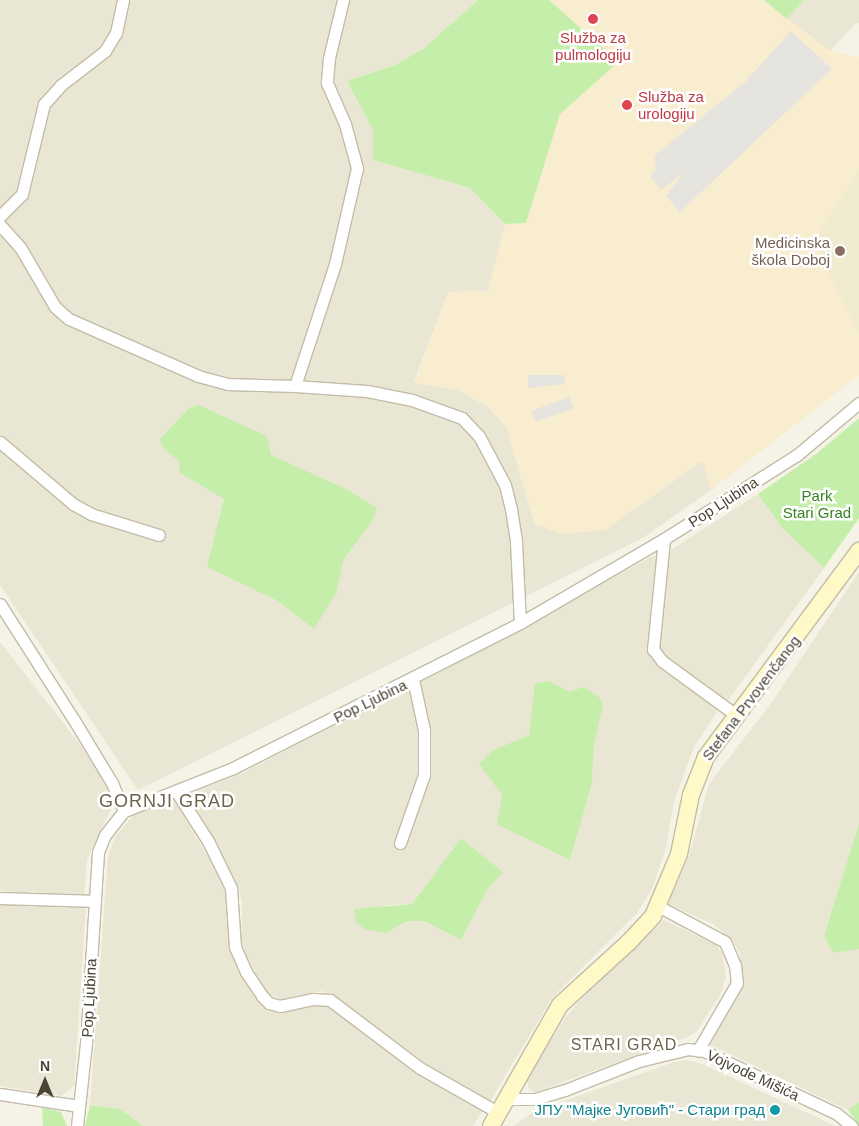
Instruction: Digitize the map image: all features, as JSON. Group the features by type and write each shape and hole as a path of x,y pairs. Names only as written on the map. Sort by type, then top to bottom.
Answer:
{"street":[{"path":"0,216 22,194 44,104 61,85 105,51 116,33 122,0"},
{"path":"295,386 335,264 357,168 345,124 327,83 329,58 343,0"},
{"path":"0,225 20,247 55,307 69,320 198,376 227,384 367,391 412,400 462,418 479,436 505,484 516,542 520,623"},
{"name":"Pop Ljubina","path":"76,1126 86,1043 93,901 98,852 106,836 124,811 233,768 413,679 520,623 664,540 797,455 859,403"},
{"path":"0,442 73,504 91,514 159,535"},
{"path":"664,540 654,649 662,661 736,715"},
{"name":"Stefana Prvovenčanog","path":"499,1113 533,1049 560,1005 628,943 658,906 679,854 699,769 712,746 859,551"},
{"path":"0,604 112,783 124,811"},
{"path":"400,843 424,775 424,730 413,679"},
{"path":"176,791 208,841 231,888 235,947 246,972 262,996 280,1006 313,999 330,1000 420,1068 499,1113"},
{"path":"0,898 93,901"},
{"path":"658,906 725,942 735,965 737,983 698,1050"},
{"name":"Vojvode Mišića","path":"499,1113 535,1098 676,1050 698,1050 837,1114 852,1126"},
{"path":"0,1094 79,1106"}],"shaded area":[{"path":"0,0 478,0 423,49 395,65 347,81 373,130 373,160 470,188 505,224 488,291 448,292 414,382 458,390 487,406 506,426 535,525 605,530 703,460 711,490 641,539 138,790 0,585"},
{"path":"549,0 764,0 830,51 859,57 859,170 816,238 859,334 859,375 711,490 702,460 605,530 562,534 535,524 506,426 487,406 458,390 415,383 448,292 488,291 505,224 526,223 560,114 614,65 603,48"},
{"path":"804,0 859,0 859,23 855,24 830,51 787,19"},
{"path":"791,31 832,69 680,212 666,196 683,173 661,190 650,176 656,170 654,156 745,82"},
{"name":"Medicinska škola Doboj","path":"859,170 859,334 825,264 816,238"},
{"path":"528,375 564,375 565,384 528,388"},
{"path":"569,397 573,408 536,422 531,411"},
{"path":"758,494 782,528 824,568 727,702 662,656 658,648 669,551"},
{"path":"653,556 658,556 647,643 652,658 718,710 694,747 674,801 666,848 652,889 637,913 552,998 489,1103 452,1082 332,995 322,991 283,1000 268,994 241,949 242,901 235,879 189,799 189,794 242,773 432,676","holes":["549,681 568,691 585,687 603,707 594,745 592,783 497,824 502,795 493,750 529,735 536,683","461,838 502,872 487,890 461,940 424,921 407,921 383,905 412,904"]},
{"path":"859,572 859,823 824,936 833,953 859,949 859,1102 848,1110 709,1044 743,985 739,952 733,941 713,924 668,904 689,856 709,784 772,702"},
{"path":"0,642 79,743 99,773 109,793 111,809 87,859 84,895 0,891"},
{"path":"175,801 225,886 233,954 253,995 273,1010 326,1003 411,1067 482,1111 473,1126 144,1126 120,1109 90,1105 108,856 115,837 136,812"},
{"path":"0,902 86,905 74,1086 61,1096 0,1086"},
{"path":"664,920 716,945 722,953 726,977 720,995 697,1031 690,1036 535,1092 529,1088 526,1077 566,1017 588,991"},
{"path":"688,1060 705,1065 835,1126 513,1126 532,1113 553,1105 674,1062"}],"green space":[{"path":"478,0 549,0 603,48 615,65 560,114 526,223 505,224 470,188 373,160 373,130 347,81 395,65 423,49"},
{"path":"764,0 804,0 787,19"},
{"path":"198,405 267,436 271,455 346,489 377,508 374,518 344,559 336,593 314,629 278,601 207,567 224,499 180,473 179,461 164,449 160,439 188,409"},
{"name":"Park Stari Grad","path":"859,418 859,518 824,568 782,528 758,494 816,454"},
{"path":"549,681 568,691 585,687 600,698 603,707 594,745 592,783 570,860 497,824 502,795 479,764 493,750 529,735 535,683"},
{"path":"859,823 859,949 833,953 824,936"},
{"path":"461,838 503,872 487,890 461,940 424,921 407,921 386,933 364,929 356,922 354,909 412,904"},
{"path":"859,1102 859,1125 848,1110"},
{"path":"90,1105 120,1109 144,1126 85,1126"},
{"path":"42,1107 61,1112 67,1126 43,1126"}],"place":[{"name":"Služba za pulmologiju","path":"593,19"},
{"name":"Služba za urologiju","path":"627,105"},
{"name":"Medicinska škola Doboj","path":"840,251"},
{"name":"ЈПУ \"Мајке Југовић\" - Стари град","path":"775,1110"}],"district":[{"name":"GORNJI GRAD","path":"167,801"},
{"name":"STARI GRAD","path":"624,1045"}]}
